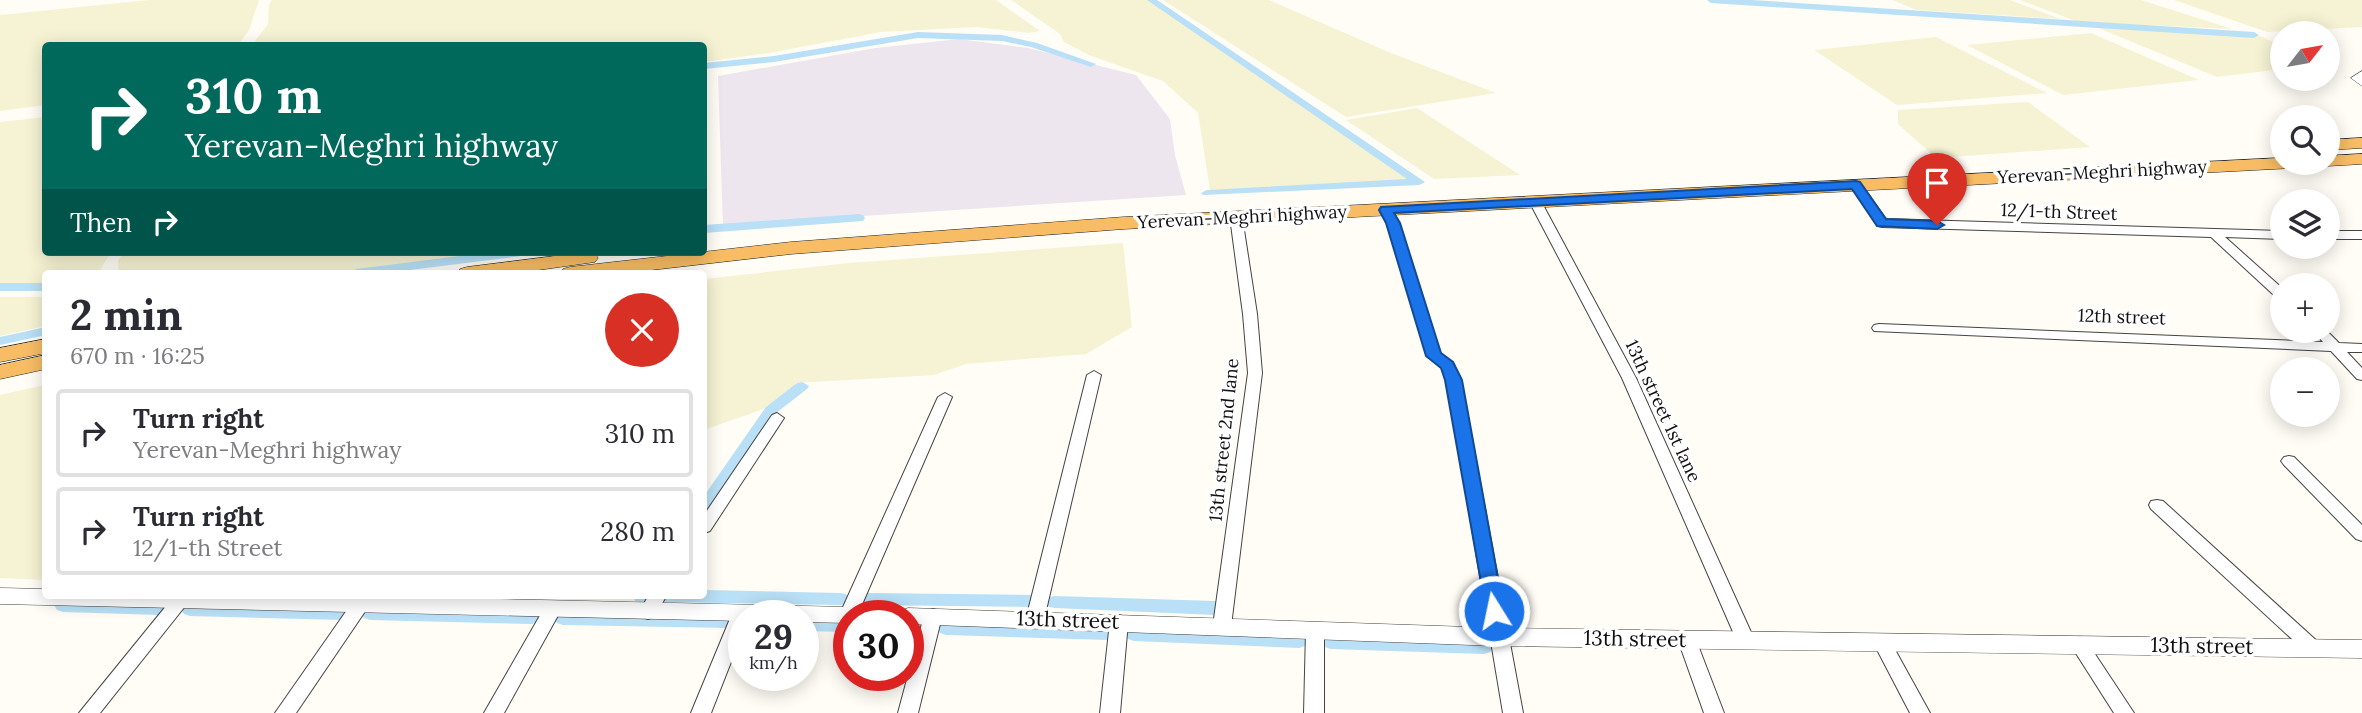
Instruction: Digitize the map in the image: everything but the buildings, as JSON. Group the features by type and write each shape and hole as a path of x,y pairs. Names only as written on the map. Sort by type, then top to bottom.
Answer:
{"highway":[{"path":"2340,144 2362,143"},
{"name":"Yerevan-Meghri highway","path":"707,245 792,235 1127,210 2270,149"},
{"path":"2340,160 2362,159"},
{"name":"Yerevan-Meghri highway","path":"597,270 791,248 1236,217 2270,164"},
{"path":"492,270 609,256"},
{"path":"0,355 42,347"},
{"path":"0,372 42,363"}],"street":[{"path":"2362,75 2357,78 2362,82"},
{"name":"12/1-th Street","path":"1856,185 1882,223 2270,235"},
{"name":"13th street 1st lane","path":"1536,203 1629,378 1746,641"},
{"path":"1385,210 1393,223 1434,356 1448,366 1454,380 1513,713"},
{"name":"13th street 2nd lane","path":"1223,626 1255,373 1250,314 1236,217"},
{"path":"2216,235 2270,284"},
{"path":"2340,235 2362,235"},
{"name":"12th street","path":"1880,328 2362,348"},
{"path":"2334,343 2362,376"},
{"path":"1035,619 1094,375"},
{"path":"855,600 944,397"},
{"path":"707,523 777,418"},
{"path":"2289,461 2362,536"},
{"path":"2157,505 2312,647"},
{"path":"0,596 42,597"},
{"path":"136,599 552,610 653,603 728,612"},
{"path":"89,713 181,600"},
{"path":"285,713 360,605"},
{"path":"494,713 552,610"},
{"name":"13th street","path":"924,616 1499,637 2362,649"},
{"path":"908,713 933,616"},
{"path":"1110,713 1119,622"},
{"path":"1314,713 1315,631"},
{"path":"1688,640 1714,713"},
{"path":"1882,642 1920,713"},
{"path":"2079,644 2124,713"},
{"path":"701,713 728,646"}],"shaded area":[{"path":"149,0 259,0 249,30 240,42 42,42 42,105 0,111 0,15"},
{"path":"272,0 996,0 1040,31 1029,33 977,27 881,32 707,62 707,42 254,42 268,24 269,5"},
{"path":"1011,0 1148,0 1286,88 1416,181 1210,190 1198,113 1163,81 1091,56 1064,42 1060,34"},
{"path":"1163,0 1269,0 1391,53 1496,93 1346,117"},
{"path":"1892,0 2010,0 2061,19 1917,10"},
{"path":"2020,0 2141,0 2232,29 2078,22"},
{"path":"2174,0 2362,0 2362,27 2340,28 2340,21 2270,21 2270,32"},
{"path":"2096,27 2260,36 2270,41 2270,70 2217,77"},
{"path":"2091,33 2199,80 2063,95 1967,45"},
{"path":"1936,37 2047,93 1897,105 1814,50"},
{"path":"959,39 1028,48 1136,75 1170,119 1175,155 1186,195 723,225 718,76 875,48"},
{"path":"2028,102 2090,147 1936,158 1898,124 1898,110"},
{"path":"1417,108 1520,175 1434,179 1346,120"},
{"path":"42,117 42,256 109,256 100,270 42,270 42,284 0,284 0,122"},
{"path":"1123,243 1132,327 1086,354 966,364 934,375 796,383 785,397 766,408 707,429 707,279 849,263"},
{"path":"121,256 461,256 351,270 119,270 118,261"},
{"path":"0,297 42,297 42,327 0,336"},
{"path":"42,386 42,580 0,578 0,395"}],"waterway":[{"path":"1151,0 1419,182 1207,193"},
{"path":"1711,0 2254,35"},
{"path":"707,66 774,59 918,35 1002,38 1034,45 1091,64"},
{"path":"707,229 859,218"},
{"path":"380,270 490,256"},
{"path":"0,287 42,287"},
{"path":"0,341 42,332"},
{"path":"707,503 771,410 802,386"},
{"path":"707,597 840,599"},
{"path":"867,599 1030,601"},
{"path":"1055,602 1215,608"},
{"path":"63,605 159,608"},
{"path":"190,609 344,613"},
{"path":"370,613 532,617"},
{"path":"563,618 728,621"},
{"path":"819,624 833,625"},
{"path":"946,628 1109,633"},
{"path":"1134,634 1299,641"},
{"path":"1331,642 1484,647"}],"route":[{"path":"1494,611 1454,380 1448,366 1434,356 1393,223 1385,210 1856,185 1882,223 1937,225"}]}
